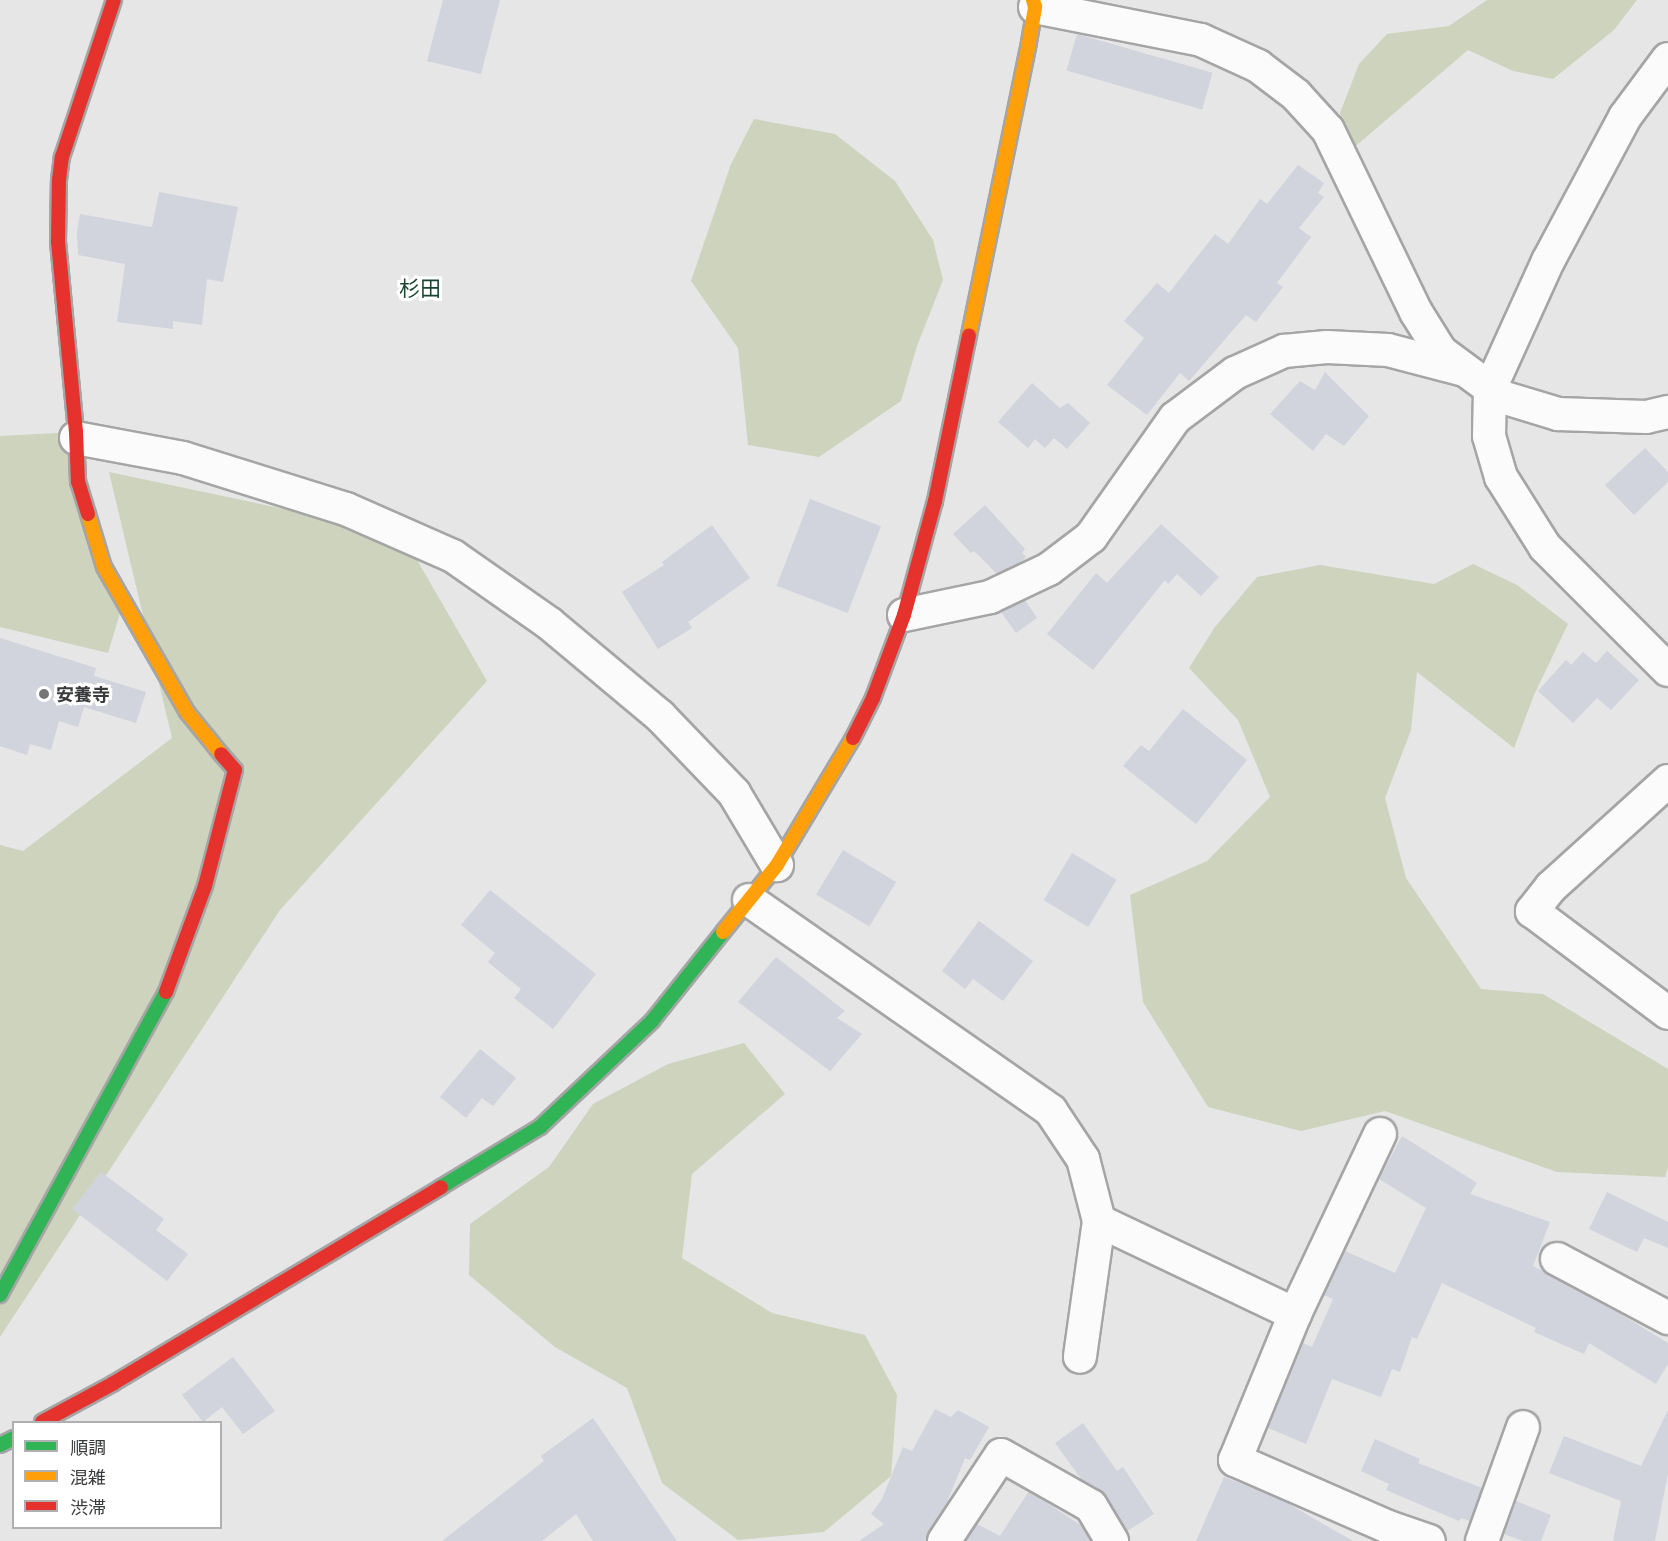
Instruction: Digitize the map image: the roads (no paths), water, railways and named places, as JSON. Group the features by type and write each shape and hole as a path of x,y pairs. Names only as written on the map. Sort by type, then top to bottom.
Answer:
{"street":[{"path":"0,1295 168,990 205,886 235,770 187,712 104,567 78,482 58,241 59,180 62,157 114,0"},
{"path":"44,1421 114,1383 540,1127 652,1021 777,865 842,758 868,708 904,615 935,501 1034,4 1201,40 1258,66 1296,95 1328,130 1416,312 1441,352 1502,397 1558,414 1646,417 1668,412"},
{"path":"1668,59 1625,117 1548,261 1479,380 1489,436 1501,477 1545,547 1668,670"},
{"path":"904,615 990,597 1049,569 1091,537 1175,418 1235,373 1284,351 1327,347 1388,350 1479,380"},
{"path":"76,438 183,458 346,509 453,555 550,624 660,716 734,793 777,865"},
{"path":"1668,781 1551,887 1532,911 1668,1013"},
{"path":"749,900 1051,1111 1083,1159 1099,1221 1080,1357"},
{"path":"1380,1134 1295,1314 1235,1460 1385,1534 1430,1541"},
{"path":"1099,1221 1295,1314"},
{"path":"1557,1259 1668,1318"},
{"path":"1482,1541 1523,1427"},
{"path":"944,1541 1001,1455 1091,1506 1112,1541"}],"place":[{"name":"安養寺","path":"44,694"}],"district":[{"name":"杉田","path":"420,288"}]}
